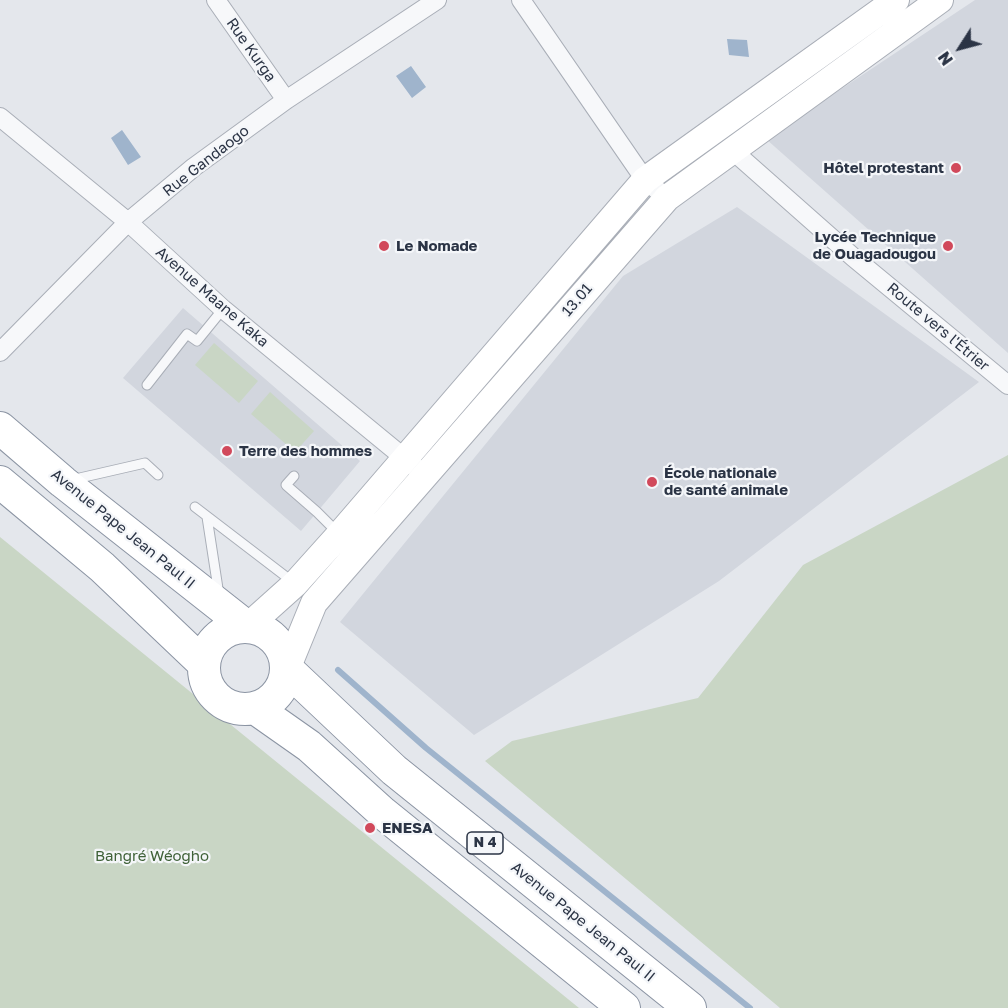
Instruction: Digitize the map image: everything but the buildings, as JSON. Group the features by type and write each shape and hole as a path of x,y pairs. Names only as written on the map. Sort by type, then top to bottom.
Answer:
{"highway":[{"name":"Avenue Pape Jean Paul II","path":"0,429 63,482 247,627 260,629 271,636 280,645 287,669 394,770 690,1008"},
{"name":"N 4","path":"0,482 102,567 204,664 207,683 218,699 229,706 242,709 255,708 309,746 383,813 624,1008"},
{"path":"204,664 211,644 218,637 237,627 247,627"},
{"path":"255,708 264,705 278,694 286,678 287,669"}],"street":[{"name":"Rue Kurga","path":"216,0 286,100"},
{"name":"Rue Gandaogo","path":"0,352 128,222 194,167 286,100 437,0"},
{"path":"521,0 645,180 667,198"},
{"name":"13.01","path":"287,669 304,593 339,534 415,467 645,180 896,0"},
{"name":"13.01","path":"247,627 304,593 415,467 667,198 940,0"},
{"name":"Avenue Maane Kaka","path":"0,117 128,222 223,309 415,467"},
{"name":"Route vers l'Étrier","path":"732,150 853,257 1008,385"}],"lane":[{"path":"147,385 187,334 197,341 223,309"},
{"path":"63,482 145,463 159,475"},
{"path":"294,476 286,485 339,534"},
{"path":"195,507 233,534 304,593"},
{"path":"207,517 221,607"}],"shaded area":[{"name":"Lycée Technique de Ouagadougou","path":"975,0 1008,0 1008,353 766,139"},
{"name":"École nationale de santé animale","path":"737,207 979,382 719,581 474,735 340,622 623,276"},
{"path":"183,308 360,461 301,531 123,378"}],"green space":[{"path":"214,343 258,381 239,403 195,365"},
{"path":"270,392 314,431 295,452 251,414"},
{"path":"1008,455 1008,1008 780,1008 485,761 512,741 698,698 803,565"},
{"name":"Bangré Wéogho","path":"0,537 579,1008 0,1008"}],"water":[{"path":"727,39 747,40 749,57 729,55"},
{"path":"411,66 426,87 412,98 396,76"},
{"path":"122,130 141,157 128,165 111,138"}],"waterway":[{"path":"338,670 426,748 750,1008"}],"place":[{"name":"Hôtel protestant","path":"956,168"},
{"name":"Le Nomade","path":"384,246"},
{"name":"Lycée Technique de Ouagadougou","path":"948,246"},
{"name":"Terre des hommes","path":"227,451"},
{"name":"École nationale de santé animale","path":"652,482"},
{"name":"ENESA","path":"370,828"}]}
